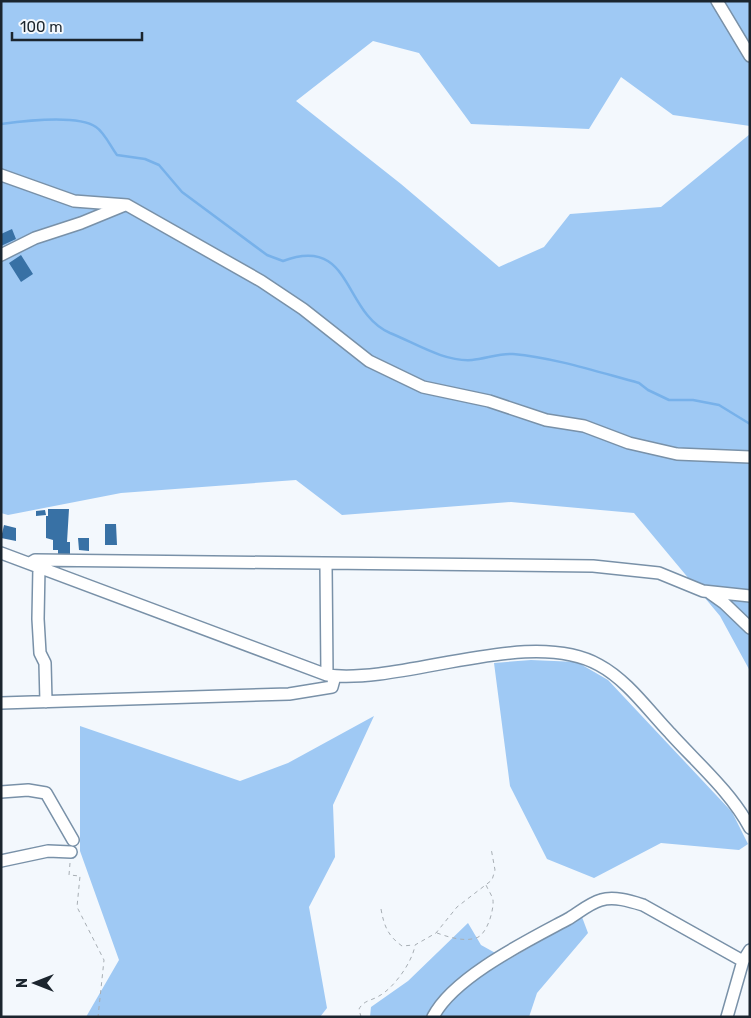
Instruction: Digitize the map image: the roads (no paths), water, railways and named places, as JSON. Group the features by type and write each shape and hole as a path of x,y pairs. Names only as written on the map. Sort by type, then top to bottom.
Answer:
{"street":[{"path":"717,1 750,56"},
{"path":"1,175 74,200 127,205 261,281 303,309 369,361 423,387 489,401 546,420 584,426 629,443 677,454 750,457"},
{"path":"1,255 35,238 127,205"},
{"path":"1,553 331,676 372,674 523,653 560,654 589,660 601,666 629,689 727,796 750,828"},
{"path":"46,702 45,663 40,653 35,560 326,565 593,566 658,573 710,593 724,603 750,628"},
{"path":"1,703 289,694 332,687 326,565"},
{"path":"710,593 750,596"},
{"path":"1,792 28,790 46,793 72,840"},
{"path":"1,861 48,851 71,852"},
{"path":"433,1017 450,993 473,976 512,950 601,900 625,900 643,905 743,961"},
{"path":"727,1017 743,961 750,950"}],"waterway":[{"path":"1,124 36,120 63,120 87,123 96,127 105,136 117,155 145,159 159,165 182,192 267,255 283,261 306,256 322,258 335,267 345,279 374,323 390,333 430,351 461,360 513,354 561,362 639,383 648,390 669,400 693,400 719,405 750,424"}]}
